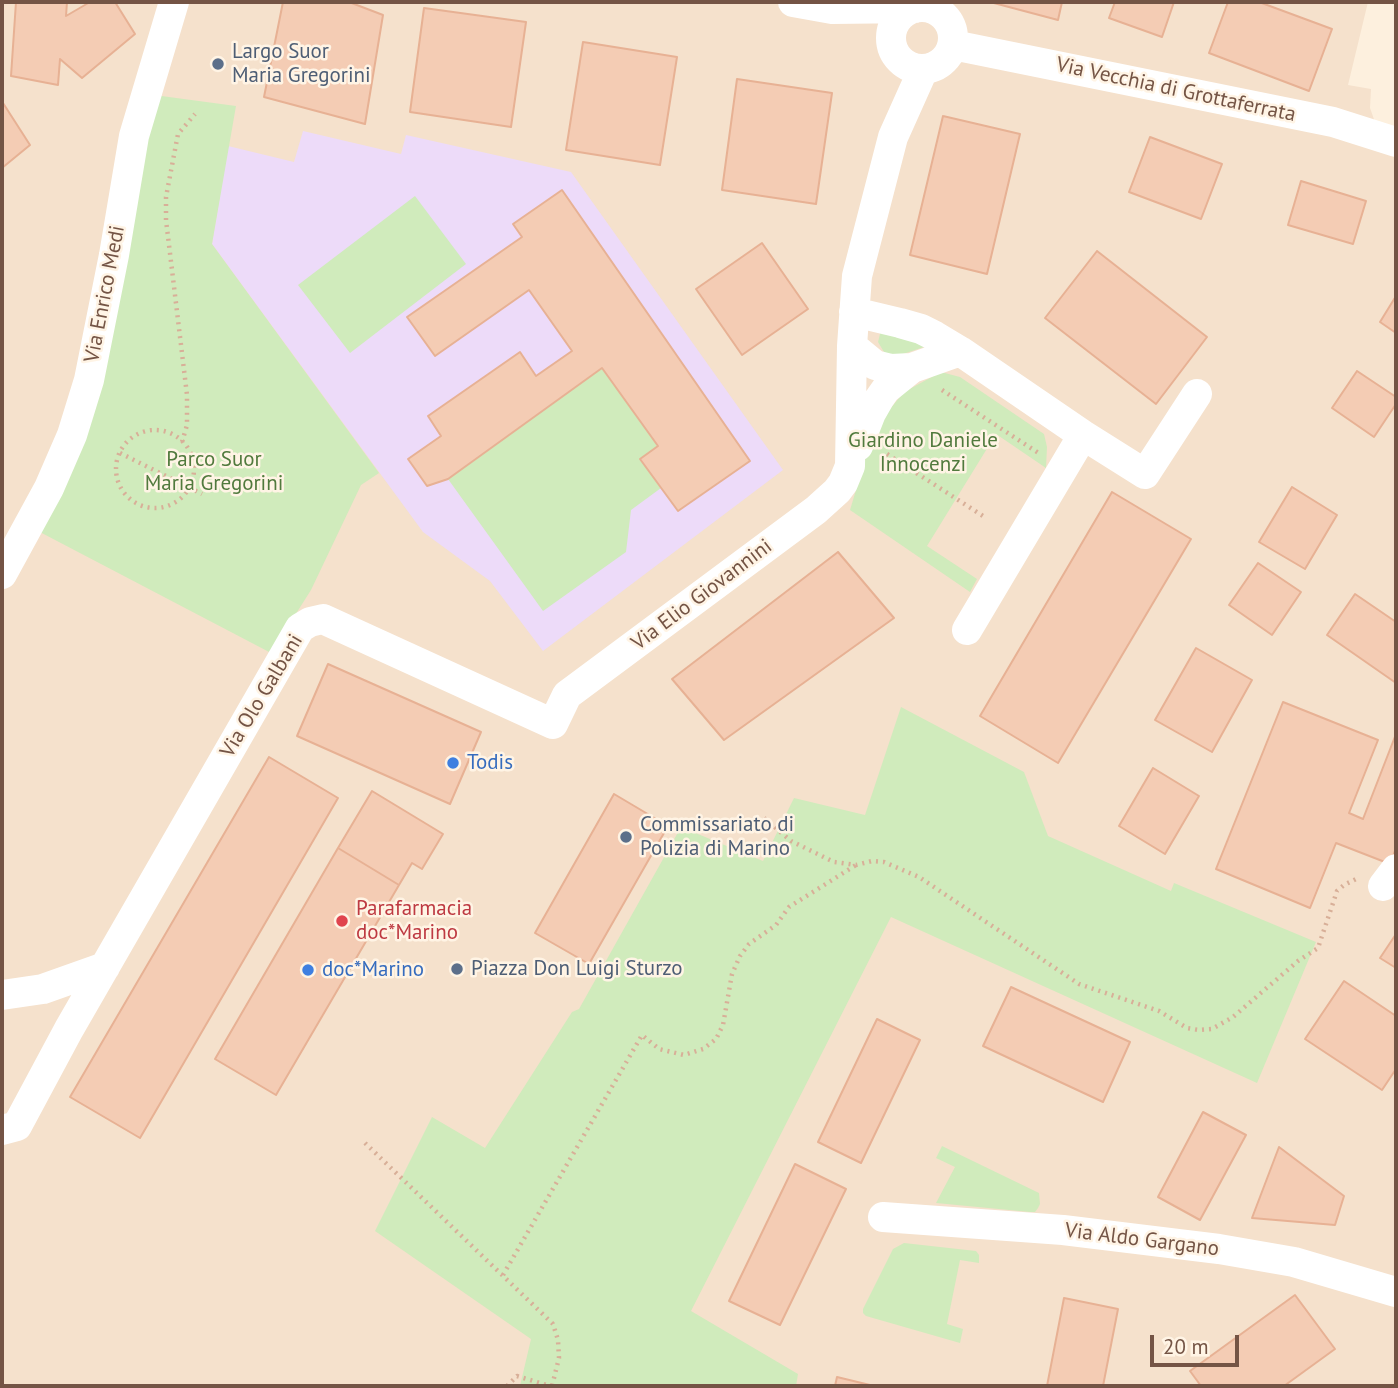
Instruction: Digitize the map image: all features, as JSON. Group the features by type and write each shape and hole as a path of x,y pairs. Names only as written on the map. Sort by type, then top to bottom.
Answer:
{"street":[{"name":"Via Enrico Medi","path":"2,574 54,478 72,435 89,380 134,136 174,2"},
{"path":"793,2 832,9 925,7 944,16 950,24 953,45 942,63 923,70 912,68 866,29 832,9"},
{"path":"893,137 894,51 890,37 898,18 915,8"},
{"name":"Via Vecchia di Grottaferrata","path":"953,45 1333,122 1396,142"},
{"path":"893,137 923,70"},
{"name":"Via Elio Giovannini","path":"850,466 852,345 857,276 893,137"},
{"path":"854,312 921,329 960,351 1145,474 1197,394"},
{"path":"852,345 866,359 882,368 891,369 912,368 960,351"},
{"name":"Via Elio Giovannini","path":"553,724 567,695 824,504 837,491 879,399 886,389 912,368"},
{"path":"967,630 1083,435"},
{"name":"Via Olo Galbani","path":"2,1130 17,1126 69,1029 300,628 323,619 553,724"},
{"path":"16,993 43,989 105,967"},
{"path":"16,993 44,994 62,1005 69,1029"},
{"name":"Via Aldo Gargano","path":"883,1217 1063,1230 1219,1249 1294,1262 1396,1292"}],"path":[{"path":"182,442 187,425 187,395 166,220 166,197 178,134 195,114"},
{"path":"148,431 172,435 190,452 194,463 190,488 170,505 144,507 132,501 123,491 116,466 120,453 126,443 136,435 148,431"},
{"path":"883,452 983,516"},
{"path":"120,453 202,494"},
{"path":"764,818 791,841 816,854 834,862 856,865"},
{"path":"503,1275 642,1035 659,1049 684,1055 704,1049 716,1039 723,1025 732,974 749,944 776,925 789,907 856,865 872,861 884,862 919,877 1079,984 1159,1011 1187,1028 1199,1030 1212,1028 1233,1017 1298,961 1318,948 1337,891 1344,885 1355,879 1390,877"},
{"path":"365,1143 553,1324 558,1340 559,1358 551,1386 517,1376 508,1386"}],"shaded area":[{"path":"2,2 1368,2 1348,85 1371,89 1370,108 1376,125 1396,130 1396,1386 2,1386"},
{"path":"303,131 401,154 406,135 571,172 783,470 543,651 490,581 423,532 212,244 228,146 294,162"}],"green space":[{"name":"Parco Suor Maria Gregorini","path":"154,95 236,106 212,244 379,473 361,485 311,590 271,653 36,530"},
{"path":"415,196 466,264 350,353 298,285"},
{"path":"881,330 927,346 894,357 884,352 878,342"},
{"path":"602,368 658,446 640,459 661,488 631,510 626,552 543,611 448,479"},
{"name":"Giardino Daniele Innocenzi","path":"941,372 960,377 1044,434 1047,447 1046,468 996,434 927,546 977,579 970,592 850,510 858,471 880,421 904,392"},
{"path":"901,707 1024,772 1048,836 1171,891 1174,883 1316,942 1257,1083 891,917 691,1311 798,1374 796,1386 520,1386 531,1339 375,1231 432,1117 485,1148 572,1012 579,1009 681,827 763,861 794,798 865,815"},
{"path":"942,1146 1039,1193 1038,1208 1035,1212 1030,1212 936,1203 955,1167 936,1158"},
{"path":"904,1243 976,1251 979,1255 979,1263 960,1260 947,1324 963,1329 960,1343 863,1313 893,1249"}],"building":[{"path":"16,2 67,2 66,16 90,2 115,2 135,34 82,78 60,59 58,85 11,76"},
{"path":"283,2 349,2 383,15 365,124 264,97"},
{"path":"990,2 1062,2 1058,20"},
{"path":"1115,2 1174,2 1162,37 1109,18"},
{"path":"1228,2 1259,2 1332,29 1309,91 1209,53"},
{"path":"424,8 526,22 511,127 410,112"},
{"path":"583,42 677,57 660,165 566,150"},
{"path":"737,79 832,93 816,204 722,190"},
{"path":"2,103 30,145 2,168"},
{"path":"943,116 1020,134 987,274 910,255"},
{"path":"1150,137 1222,164 1201,219 1129,192"},
{"path":"1301,181 1366,201 1353,244 1288,225"},
{"path":"562,190 750,461 678,511 640,459 658,446 602,368 448,479 427,486 408,459 441,436 428,416 520,352 536,376 572,351 529,290 435,356 407,317 522,237 513,224"},
{"path":"762,243 808,309 742,355 696,289"},
{"path":"1097,251 1207,337 1156,404 1045,318"},
{"path":"1396,296 1396,333 1380,322"},
{"path":"1357,371 1396,397 1396,404 1374,437 1332,408"},
{"path":"1292,487 1337,515 1305,569 1259,542"},
{"path":"1112,492 1191,539 1058,763 980,716"},
{"path":"838,552 894,618 724,740 672,679"},
{"path":"1258,563 1301,592 1272,635 1229,605"},
{"path":"1355,594 1396,622 1396,683 1327,635"},
{"path":"1196,648 1252,680 1212,752 1155,720"},
{"path":"328,664 481,732 450,804 297,736"},
{"path":"1283,702 1378,740 1349,813 1363,819 1396,734 1396,848 1390,864 1336,843 1310,908 1216,869"},
{"path":"269,757 338,798 140,1138 70,1097"},
{"path":"1153,768 1199,796 1165,854 1119,826"},
{"path":"372,791 443,834 422,869 412,863 399,885 338,848"},
{"path":"614,794 668,826 589,964 535,933"},
{"name":"doc*Marino","path":"338,848 399,885 276,1095 215,1059"},
{"path":"1396,934 1396,968 1380,958"},
{"path":"1344,981 1396,1016 1396,1069 1382,1090 1305,1039"},
{"path":"1011,987 1130,1042 1103,1102 983,1046"},
{"path":"877,1019 920,1040 861,1163 818,1142"},
{"path":"1203,1112 1246,1135 1200,1220 1158,1197"},
{"path":"1279,1147 1344,1196 1335,1225 1252,1218"},
{"path":"795,1164 846,1189 780,1325 729,1301"},
{"path":"1295,1295 1335,1349 1284,1386 1201,1386 1190,1371"},
{"path":"1064,1298 1118,1309 1103,1386 1047,1386"},
{"path":"837,1377 874,1386 835,1386"}],"place":[{"name":"Largo Suor Maria Gregorini","path":"218,64"},
{"name":"Todis","path":"453,763"},
{"name":"Commissariato di Polizia di Marino","path":"626,837"},
{"name":"Parafarmacia doc*Marino","path":"342,921"},
{"name":"Piazza Don Luigi Sturzo","path":"457,969"},
{"name":"doc*Marino","path":"308,970"}]}
